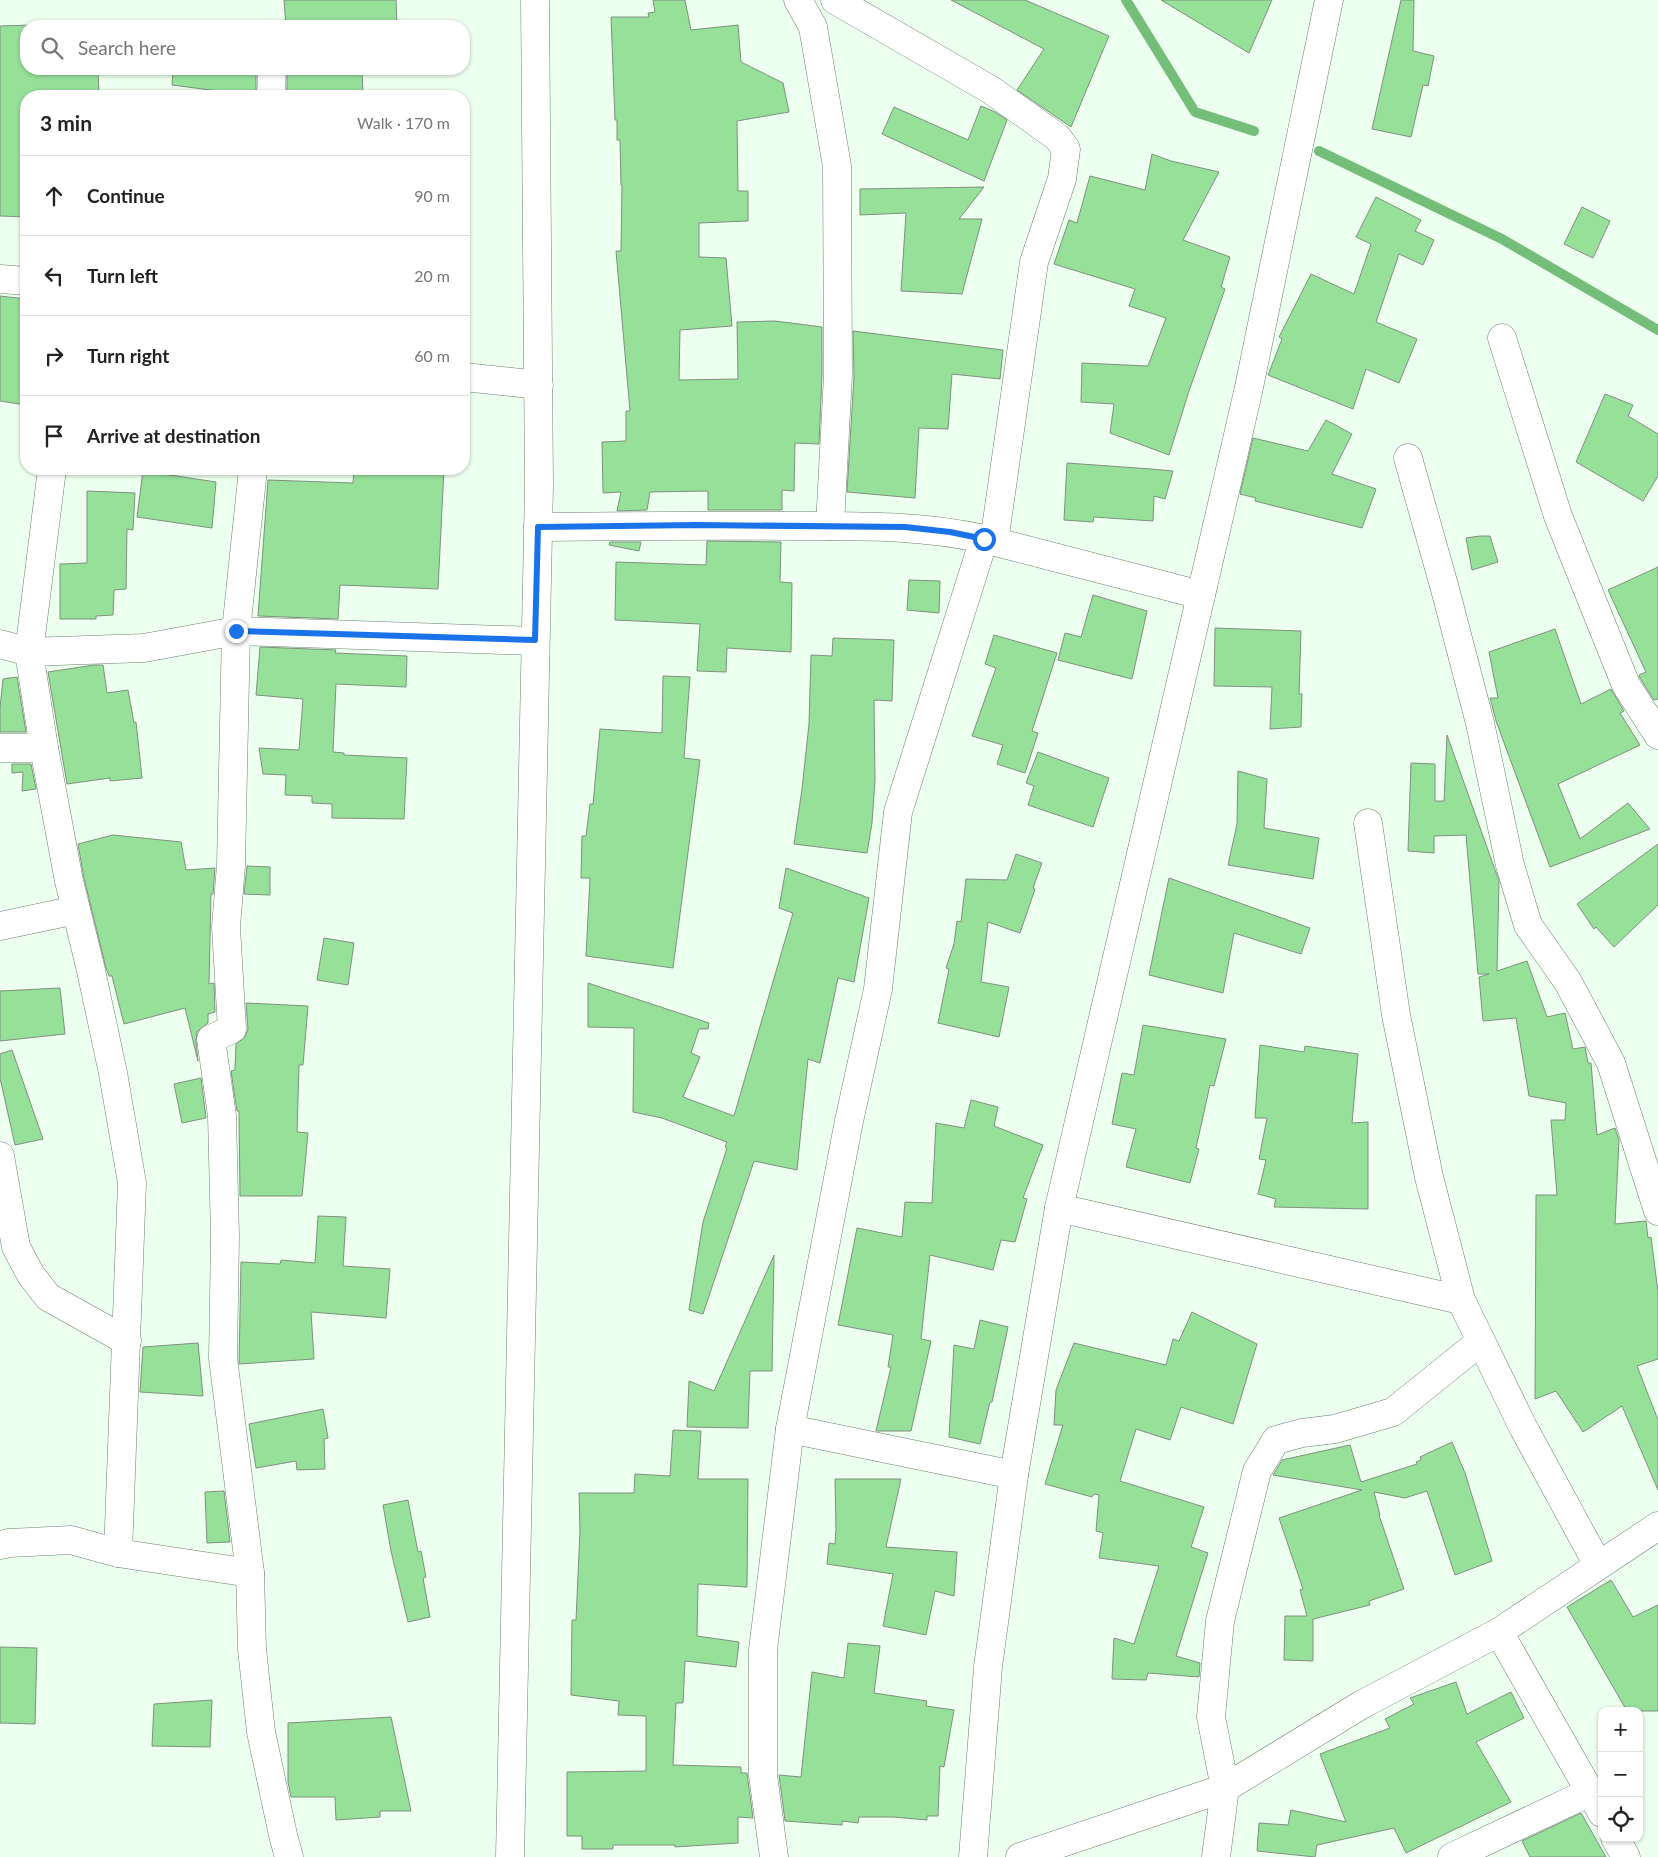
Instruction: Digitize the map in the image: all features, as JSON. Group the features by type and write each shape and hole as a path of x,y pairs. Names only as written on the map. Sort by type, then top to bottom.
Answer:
{"street":[{"path":"510,1857 538,527 539,386 535,0"},
{"path":"798,0 814,27 837,166 838,375 830,526"},
{"path":"774,1857 763,1775 763,1650 790,1428 849,1121 878,989 898,812 989,541 1034,262 1062,179 1066,148 1057,137 991,90 835,0"},
{"path":"972,1857 988,1667 1014,1475 1060,1208 1248,392 1329,0"},
{"path":"271,90 272,75"},
{"path":"0,279 20,281"},
{"path":"1502,338 1558,516 1626,685 1658,735"},
{"path":"470,378 539,386"},
{"path":"1408,458 1472,694 1510,865 1528,925 1568,982 1611,1063 1658,1211"},
{"path":"51,475 29,652 44,748 76,910 113,1073 132,1182 118,1553"},
{"path":"252,475 236,631 231,865 226,927 232,1029 211,1039 222,1116 225,1237 223,1358 250,1573 252,1649 261,1732 289,1857"},
{"path":"538,527 697,525 905,527 950,532 1201,595"},
{"path":"0,644 29,652 144,648 236,631 535,640"},
{"path":"0,748 44,748"},
{"path":"1368,823 1396,1015 1429,1177 1461,1300 1523,1427 1598,1566"},
{"path":"0,926 76,910"},
{"path":"0,1156 16,1247 31,1275 48,1297 127,1341"},
{"path":"1060,1208 1461,1300"},
{"path":"1216,1857 1225,1788 1211,1716 1220,1621 1257,1471 1276,1440 1302,1433 1335,1429 1394,1412 1480,1342"},
{"path":"790,1428 1014,1475"},
{"path":"1020,1857 1225,1788 1361,1705 1499,1632 1658,1526"},
{"path":"0,1545 71,1540 118,1553 250,1573"},
{"path":"1452,1857 1596,1803 1499,1632"},
{"path":"1617,1842 1626,1857"}],"building":[{"path":"284,0 396,0 397,20 286,20"},
{"path":"653,0 685,0 691,30 738,25 741,62 783,83 789,112 737,121 738,191 748,191 748,221 699,223 699,257 726,258 732,326 680,330 679,380 738,379 737,322 775,321 822,327 819,444 795,443 794,491 782,490 782,510 708,510 708,491 650,492 647,510 617,511 621,492 603,493 602,442 626,441 626,411 630,411 616,251 621,251 622,185 620,140 617,140 617,120 615,120 611,17 649,17 648,13 655,12"},
{"path":"951,0 1025,0 1109,36 1071,127 1017,90 1044,49"},
{"path":"1161,0 1272,0 1249,53"},
{"path":"1401,0 1414,0 1413,51 1434,56 1428,86 1423,85 1411,137 1372,129"},
{"path":"20,25 20,75 98,75 99,90 20,90 20,217 0,216 0,26"},
{"path":"173,75 256,75 256,90 210,90 172,85"},
{"path":"287,75 362,75 363,90 287,90"},
{"path":"981,106 1007,120 984,181 882,134 894,107 968,140"},
{"path":"1152,154 1171,161 1219,172 1183,240 1230,257 1221,287 1225,289 1189,391 1169,455 1110,433 1114,404 1081,402 1082,363 1148,366 1166,318 1129,306 1135,289 1054,264 1069,220 1077,223 1090,176 1145,190"},
{"path":"984,187 959,219 982,219 962,294 901,291 906,213 860,215 860,189"},
{"path":"1376,197 1421,220 1415,231 1434,240 1423,265 1399,254 1376,322 1417,339 1399,383 1366,369 1353,409 1268,375 1282,339 1279,337 1311,274 1354,294 1371,244 1356,237"},
{"path":"1582,207 1610,221 1593,258 1564,244"},
{"path":"0,296 20,298 20,404 0,401"},
{"path":"853,331 1003,350 1000,379 952,374 948,429 919,428 915,498 847,492 854,376"},
{"path":"1605,394 1633,405 1628,416 1658,434 1658,476 1643,501 1576,462"},
{"path":"1326,420 1352,434 1332,474 1376,489 1362,528 1255,501 1256,498 1240,494 1253,438 1308,451"},
{"path":"1067,463 1173,471 1165,499 1154,496 1153,521 1094,517 1093,522 1064,520"},
{"path":"142,475 170,475 216,482 212,528 137,517"},
{"path":"354,475 444,475 438,589 340,585 338,619 258,616 268,480 353,483"},
{"path":"87,491 135,493 133,530 127,529 126,589 114,590 113,615 96,616 96,619 60,619 60,564 87,563"},
{"path":"1490,536 1498,562 1472,570 1466,538"},
{"path":"707,541 781,542 780,582 792,583 791,652 727,648 726,672 697,671 700,624 615,620 616,562 706,565"},
{"path":"610,542 641,542 639,551 609,545"},
{"path":"1658,567 1658,699 1654,700 1640,678 1639,675 1646,672 1608,590"},
{"path":"909,580 940,581 939,613 907,610"},
{"path":"1093,595 1147,611 1132,679 1058,660 1065,633 1081,637"},
{"path":"1215,628 1301,631 1299,694 1302,694 1301,727 1270,729 1272,687 1214,686"},
{"path":"1555,629 1581,704 1611,689 1624,711 1620,713 1640,745 1558,784 1580,839 1628,803 1650,829 1550,867 1496,721 1490,698 1498,698 1489,652"},
{"path":"994,635 1057,653 1032,731 1038,733 1025,773 997,764 1003,745 972,736 996,668 985,664"},
{"path":"833,638 894,640 892,701 874,700 875,780 872,823 867,853 794,844 809,724 811,655 832,656"},
{"path":"260,647 336,650 335,653 407,656 406,687 336,684 333,752 344,753 344,755 407,758 404,819 332,818 332,804 312,803 312,796 285,795 286,775 263,774 259,748 299,750 303,699 256,695"},
{"path":"103,665 107,693 128,690 134,723 136,722 142,778 110,781 110,778 67,784 48,672"},
{"path":"663,676 690,677 684,758 700,760 673,968 586,956 590,878 581,878 582,836 586,836 590,804 593,804 600,729 662,733"},
{"path":"17,677 26,732 0,732 3,679"},
{"path":"1447,735 1499,881 1497,971 1527,961 1547,1017 1565,1013 1573,1049 1585,1047 1588,1063 1591,1063 1597,1135 1615,1128 1619,1140 1615,1224 1646,1221 1648,1238 1651,1237 1658,1292 1658,1359 1637,1366 1658,1420 1658,1490 1622,1406 1583,1432 1556,1391 1535,1399 1536,1195 1557,1195 1551,1120 1565,1120 1566,1103 1529,1096 1516,1018 1483,1021 1479,977 1489,974 1478,974 1466,835 1434,836 1434,853 1408,851 1411,763 1435,764 1435,801 1444,801"},
{"path":"1038,752 1109,778 1093,827 1028,805 1034,786 1026,783"},
{"path":"12,764 31,764 36,789 22,791 23,772 12,773"},
{"path":"1238,771 1267,779 1264,828 1319,838 1313,879 1228,865 1237,824"},
{"path":"113,835 181,842 186,870 215,868 213,894 211,894 209,984 214,983 215,1012 208,1014 208,1023 197,1032 198,1061 185,1008 124,1024 112,976 109,976 106,968 84,878 78,844"},
{"path":"1658,844 1658,905 1614,947 1596,927 1594,929 1577,904"},
{"path":"1016,854 1042,863 1020,933 988,922 981,982 1009,987 999,1037 938,1023 949,969 946,968 954,944 957,921 961,922 966,879 1007,880"},
{"path":"247,866 270,867 270,895 244,894"},
{"path":"786,868 869,898 854,982 838,978 820,1063 808,1059 797,1170 754,1161 703,1314 689,1310 703,1222 727,1148 725,1147 727,1142 662,1118 633,1112 634,1028 588,1027 588,983 709,1023 708,1029 699,1029 691,1053 700,1057 683,1097 734,1116 793,913 779,908"},
{"path":"1169,878 1310,928 1301,954 1234,933 1223,993 1149,975"},
{"path":"324,938 354,943 348,985 317,980"},
{"path":"60,988 65,1034 0,1041 0,991"},
{"path":"246,1003 308,1006 303,1065 299,1065 297,1132 308,1133 302,1196 240,1196 239,1111 237,1111 231,1071 235,1070 236,1044 245,1037 248,1029"},
{"path":"1143,1025 1226,1039 1214,1086 1210,1085 1196,1148 1199,1149 1190,1183 1126,1167 1136,1129 1112,1124 1122,1073 1134,1075"},
{"path":"1260,1045 1304,1052 1305,1046 1358,1054 1352,1123 1368,1122 1368,1209 1274,1207 1276,1199 1258,1194 1266,1160 1259,1159 1267,1118 1255,1118"},
{"path":"12,1050 43,1139 15,1145 0,1078 0,1054"},
{"path":"201,1078 206,1118 182,1123 174,1084"},
{"path":"971,1100 998,1107 994,1126 1043,1145 1023,1198 1027,1199 1015,1242 1001,1240 993,1270 930,1255 921,1339 931,1341 911,1431 876,1431 891,1367 888,1367 893,1335 838,1325 857,1228 902,1237 905,1202 932,1203 936,1123 964,1128"},
{"path":"318,1216 346,1217 343,1266 390,1269 386,1318 311,1312 314,1359 239,1364 241,1262 280,1264 281,1260 315,1263"},
{"path":"774,1255 772,1371 750,1371 748,1428 687,1427 689,1381 714,1391"},
{"path":"1192,1312 1257,1344 1233,1424 1181,1407 1170,1440 1136,1429 1120,1481 1204,1507 1191,1547 1208,1553 1176,1656 1200,1663 1199,1677 1148,1673 1146,1680 1112,1679 1114,1638 1134,1644 1159,1566 1099,1558 1103,1533 1096,1531 1099,1495 1094,1494 1092,1497 1045,1484 1063,1425 1054,1425 1056,1390 1074,1343 1166,1365 1173,1339 1179,1341"},
{"path":"980,1320 1008,1327 992,1402 990,1402 980,1444 949,1437 954,1345 974,1349"},
{"path":"198,1343 203,1396 140,1392 143,1347"},
{"path":"323,1409 328,1438 324,1439 325,1469 297,1470 296,1461 256,1468 249,1424"},
{"path":"673,1430 701,1431 698,1479 748,1479 747,1587 698,1584 697,1636 739,1642 736,1667 685,1661 683,1703 676,1703 673,1765 741,1767 741,1773 747,1773 753,1818 738,1817 738,1843 675,1847 675,1845 613,1845 613,1849 582,1849 582,1836 567,1836 567,1772 646,1771 646,1716 618,1715 619,1701 571,1695 572,1620 576,1620 580,1531 579,1493 634,1493 635,1474 670,1476"},
{"path":"1452,1442 1465,1473 1492,1561 1455,1575 1427,1491 1405,1498 1374,1492 1379,1515 1404,1589 1369,1601 1370,1605 1313,1619 1313,1661 1284,1660 1285,1616 1307,1616 1300,1590 1303,1589 1279,1518 1362,1490 1273,1475 1282,1460 1350,1445 1361,1482 1417,1464 1416,1462 1421,1460 1420,1457"},
{"path":"835,1479 901,1479 886,1547 957,1552 954,1596 935,1591 926,1635 883,1626 893,1574 827,1564 829,1543 835,1544"},
{"path":"224,1491 230,1542 207,1543 205,1492"},
{"path":"408,1500 418,1552 421,1551 426,1577 423,1578 430,1617 408,1622 391,1551 383,1505"},
{"path":"1611,1580 1633,1617 1658,1605 1658,1711 1643,1711 1643,1707 1625,1707 1567,1607"},
{"path":"848,1643 880,1646 874,1693 927,1701 926,1706 954,1710 944,1767 940,1766 938,1816 927,1816 927,1820 859,1817 858,1823 842,1821 842,1825 785,1821 779,1775 801,1777 812,1672 844,1678"},
{"path":"0,1647 37,1648 35,1724 0,1723"},
{"path":"1456,1682 1467,1714 1511,1692 1524,1718 1476,1742 1511,1802 1406,1853 1394,1828 1317,1845 1315,1857 1257,1851 1259,1823 1288,1825 1291,1810 1346,1822 1320,1754 1390,1728 1385,1719 1414,1704 1410,1698"},
{"path":"212,1700 210,1747 152,1746 154,1704"},
{"path":"391,1717 411,1811 380,1811 380,1817 336,1820 335,1797 291,1797 288,1782 288,1723"},
{"path":"1581,1813 1606,1857 1530,1857 1522,1841"}],"waterway":[{"path":"1126,0 1195,112 1254,131"},
{"path":"1319,151 1502,239 1658,330"}],"route":[{"path":"236,631 535,640 538,527 697,525 905,527 950,532 984,539"}]}
